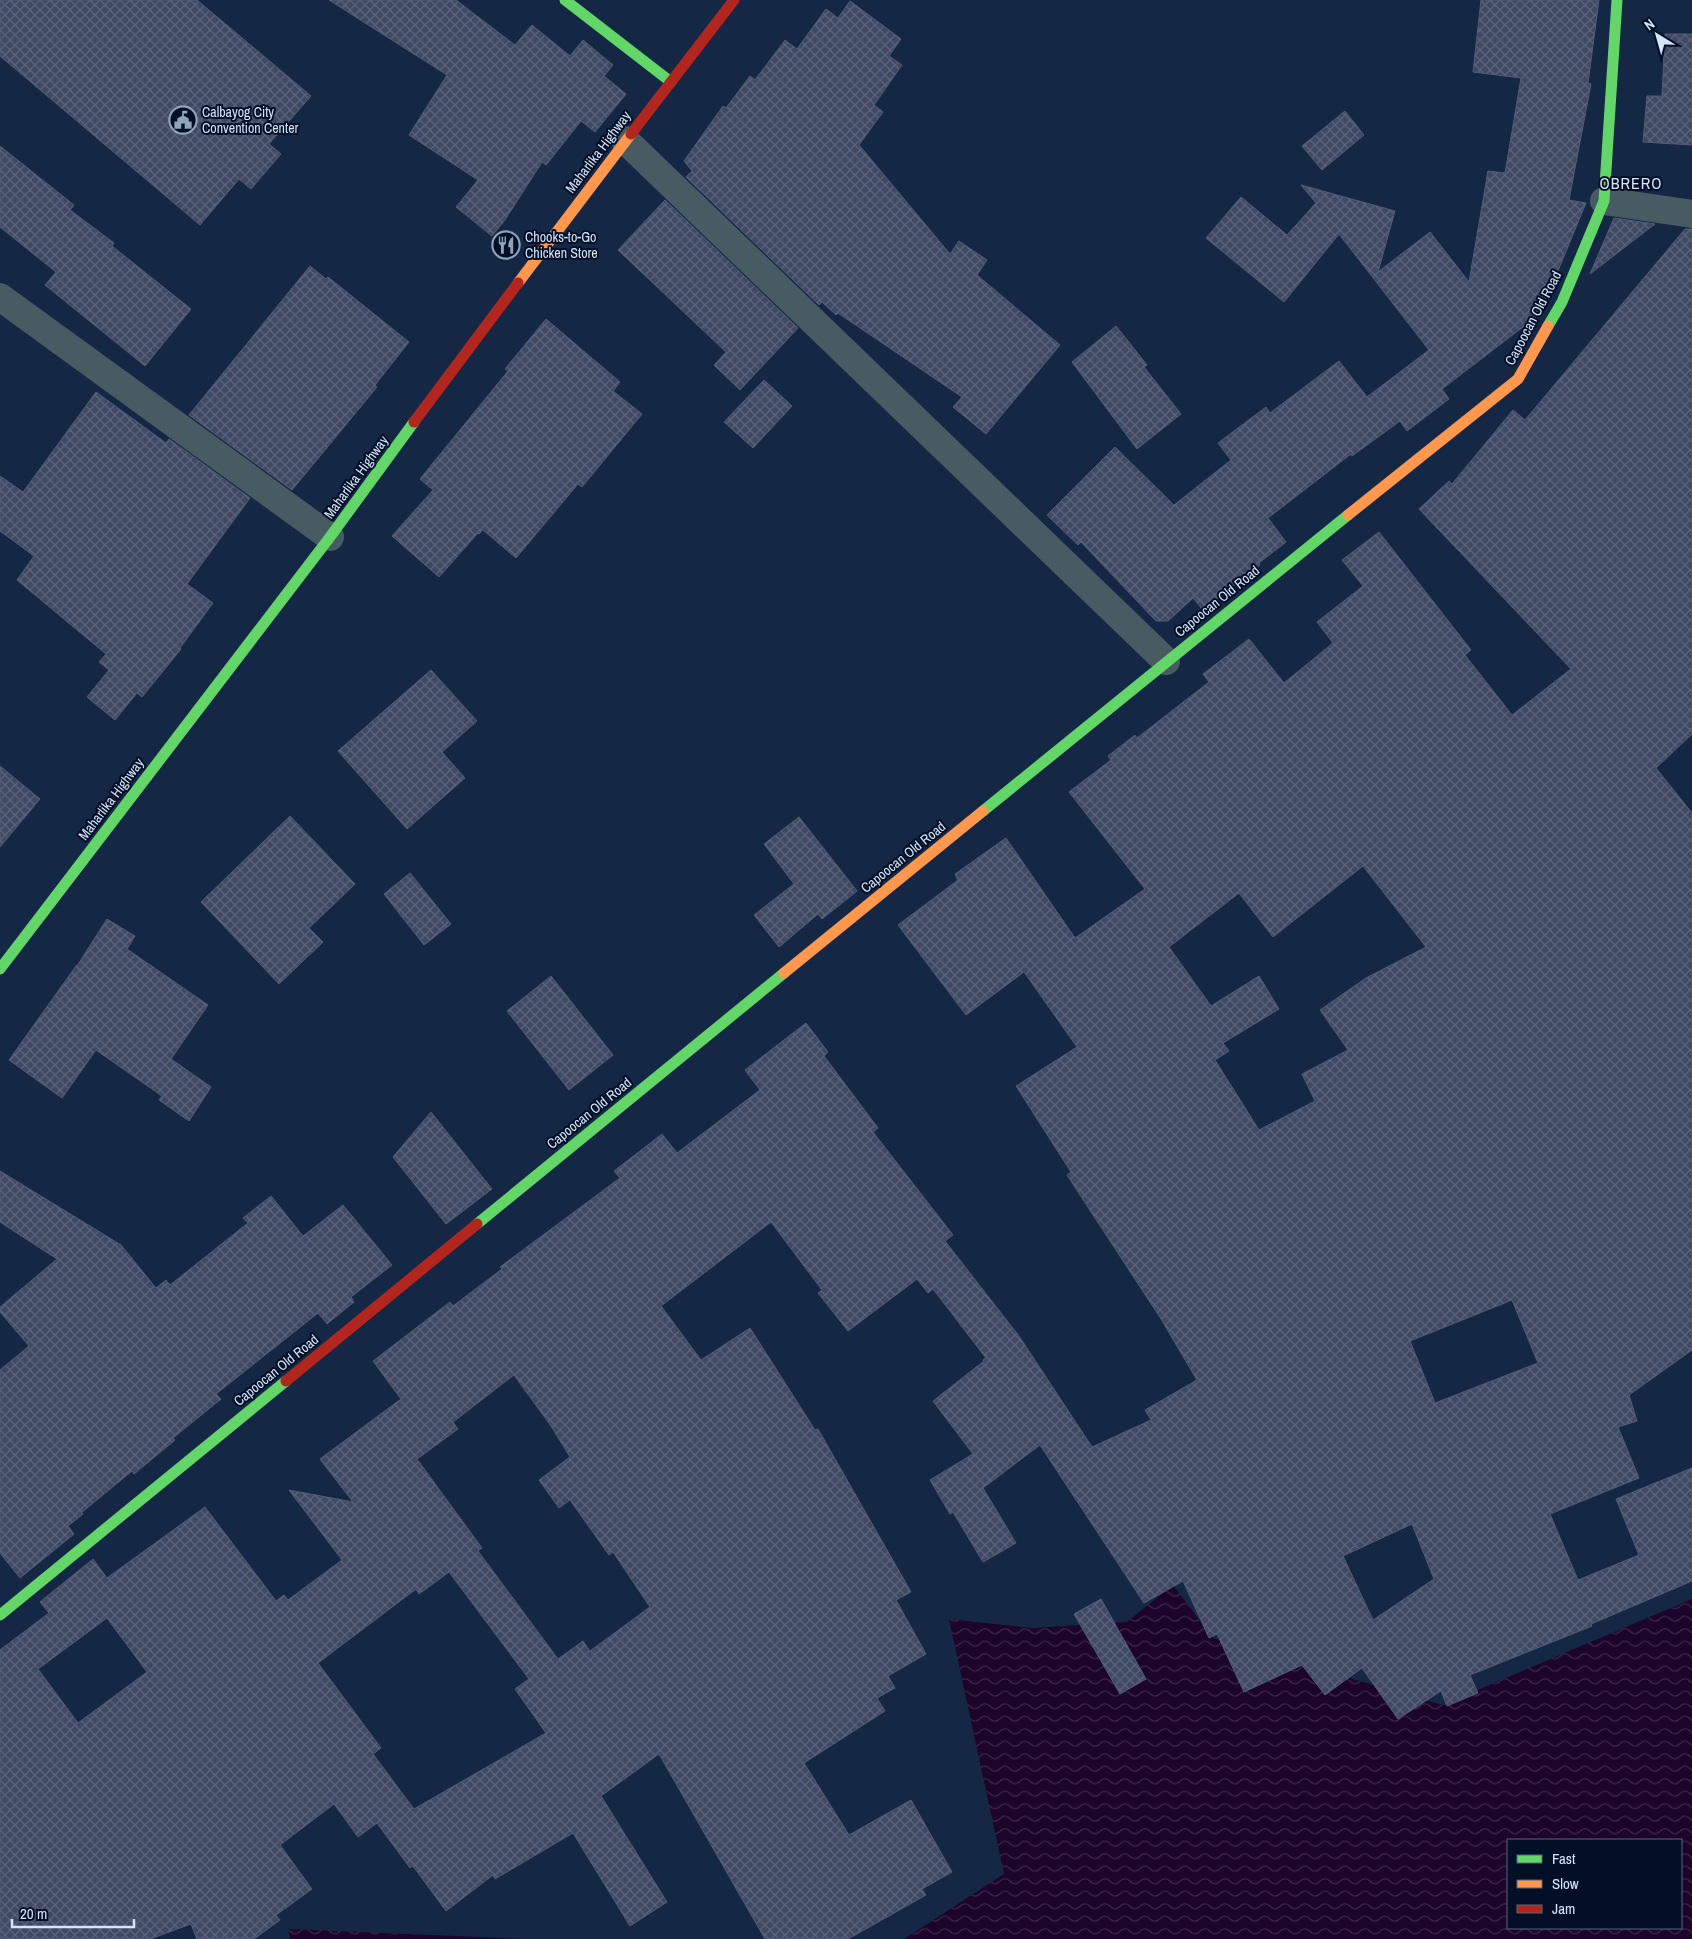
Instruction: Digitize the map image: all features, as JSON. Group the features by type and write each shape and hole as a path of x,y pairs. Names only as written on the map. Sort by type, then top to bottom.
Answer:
{"street":[{"path":"565,0 671,82"},
{"name":"Maharlika Highway","path":"0,969 330,537 625,140 734,0"},
{"name":"Capoocan Old Road","path":"0,1615 1166,661 1518,379 1562,302 1604,201 1617,0"},
{"path":"625,140 1166,661"},
{"path":"1604,201 1692,214"},
{"path":"0,297 330,537"}],"water":[{"path":"1173,1585 1213,1638 1442,1705 1692,1599 1692,1939 904,1939 1004,1874 949,1619 1032,1628 1127,1622"},
{"path":"288,1929 527,1939 290,1939"}],"building":[{"name":"Calbayog City Convention Center","path":"0,0 197,0 311,96 269,144 281,154 251,189 239,179 200,225 0,56"},
{"path":"329,0 456,0 515,45 532,25 570,56 583,40 613,65 604,76 626,94 595,132 581,121 546,165 542,162 505,220 492,236 456,207 478,180 409,135 447,75"},
{"path":"1481,0 1599,0 1588,83 1591,84 1569,200 1586,203 1548,295 1536,317 1442,389 1449,399 1407,431 1400,421 1352,456 1351,454 1268,518 1286,542 1259,563 1260,565 1203,610 1193,598 1168,621 1156,621 1081,542 1078,545 1047,515 1115,447 1174,505 1231,460 1218,443 1266,407 1270,413 1339,361 1367,397 1429,350 1339,234 1284,302 1206,238 1241,197 1287,235 1316,203 1301,185 1395,211 1378,272 1430,232 1469,282 1488,171 1505,173 1521,78 1473,72"},
{"path":"850,1 901,39 889,56 902,65 874,105 883,112 859,145 950,254 959,241 987,260 977,275 1060,345 986,434 953,407 962,397 838,313 836,315 822,302 819,305 686,177 692,171 684,161 723,106 726,108 750,76 755,80 785,40 797,49 826,9 838,18"},
{"path":"1665,34 1692,34 1692,145 1643,142 1647,96 1662,96"},
{"path":"1345,111 1364,135 1322,170 1302,146"},
{"path":"0,146 74,205 70,210 114,243 112,246 191,309 145,366 45,285 56,272 0,227"},
{"path":"665,200 798,328 740,390 714,365 726,352 618,250"},
{"path":"1614,218 1655,224 1590,274"},
{"path":"1685,229 1692,229 1692,734 1656,768 1692,813 1692,1350 1629,1395 1637,1421 1618,1427 1639,1478 1550,1514 1578,1580 1639,1555 1616,1499 1692,1468 1692,1581 1591,1624 1592,1626 1470,1675 1478,1693 1447,1706 1441,1691 1398,1719 1362,1668 1325,1695 1302,1665 1244,1692 1217,1634 1209,1638 1183,1581 1144,1603 1040,1445 983,1488 1016,1543 983,1562 953,1512 950,1514 930,1480 973,1454 933,1401 986,1358 933,1289 928,1293 917,1279 848,1331 818,1293 822,1290 771,1222 661,1306 701,1360 750,1328 815,1430 818,1429 911,1592 896,1600 926,1654 888,1676 895,1688 877,1698 885,1711 804,1763 849,1835 911,1800 952,1872 922,1889 926,1895 848,1939 765,1939 659,1754 601,1796 667,1902 630,1926 573,1833 495,1879 493,1875 446,1911 413,1866 410,1868 377,1823 358,1837 334,1804 280,1845 312,1889 276,1915 280,1920 254,1939 197,1939 191,1924 150,1939 0,1939 0,1650 49,1613 40,1602 93,1559 107,1578 205,1507 276,1601 284,1595 288,1600 342,1560 289,1490 353,1502 320,1459 401,1399 373,1361 450,1302 453,1306 502,1269 500,1267 620,1178 614,1171 662,1134 677,1153 760,1090 745,1070 806,1023 828,1052 824,1056 878,1128 873,1132 953,1235 945,1241 1019,1336 1092,1447 1151,1420 1145,1410 1197,1380 1161,1319 1067,1175 1071,1172 1016,1086 1077,1047 1024,972 966,1015 898,925 958,880 955,874 1006,838 1075,938 1145,889 1069,792 1111,760 1108,756 1135,735 1137,738 1209,682 1203,674 1249,639 1284,683 1333,643 1317,622 1363,586 1342,560 1379,532 1471,650 1465,655 1512,715 1571,669 1419,509 1449,481 1452,484 1513,410 1525,420","holes":["1363,866 1426,947 1366,978 1320,1010 1348,1050 1302,1074 1315,1101 1259,1130 1215,1060 1229,1051 1223,1043 1279,1009 1259,976 1211,1006 1169,947 1239,893 1273,937","1512,1300 1538,1363 1435,1403 1410,1341","514,1375 551,1426 570,1457 539,1480 559,1508 570,1500 609,1555 613,1552 650,1607 590,1651 583,1641 558,1659 478,1551 482,1548 417,1459 458,1429 453,1422","1412,1524 1434,1579 1373,1620 1343,1556","449,1572 529,1679 515,1689 546,1733 414,1809 373,1754 381,1748 318,1663 416,1589 419,1594","107,1618 147,1672 78,1723 38,1669"]},
{"path":"310,266 326,279 328,277 409,342 375,385 377,387 292,490 189,415"},
{"path":"546,319 620,382 613,391 642,414 582,487 578,484 516,558 483,530 478,533 439,577 392,536 433,490 420,479 508,371 505,369"},
{"path":"1116,326 1147,365 1144,367 1181,414 1137,449 1072,362"},
{"path":"764,380 792,406 753,448 724,422"},
{"path":"96,392 166,443 169,439 250,498 187,584 213,603 181,649 142,697 137,693 115,720 87,697 109,670 99,662 106,654 17,580 34,556 0,531 0,476 23,492"},
{"path":"431,670 477,721 442,752 465,778 407,829 338,751"},
{"path":"0,766 40,799 0,847"},
{"path":"290,816 355,884 309,928 323,942 279,984 201,902"},
{"path":"799,817 857,891 822,919 818,914 779,947 754,915 794,884 764,844"},
{"path":"410,873 451,924 424,945 384,894"},
{"path":"107,919 135,936 127,949 208,1005 171,1059 211,1087 189,1121 159,1100 162,1096 96,1050 62,1098 9,1060 77,966"},
{"path":"551,976 613,1055 569,1090 507,1011"},
{"path":"431,1112 492,1189 446,1224 393,1157"},
{"path":"0,1171 121,1245 156,1288 166,1280 170,1285 248,1223 243,1218 271,1196 303,1236 343,1205 392,1265 351,1297 354,1302 327,1324 318,1313 216,1394 221,1399 173,1438 175,1440 134,1474 132,1471 81,1513 83,1514 68,1526 74,1534 20,1578 0,1553 0,1370 29,1346 0,1312 0,1307 57,1259 0,1222"},
{"path":"1101,1599 1146,1679 1120,1694 1074,1614"}],"traffic: fast":[{"path":"565,0 671,82"},
{"path":"1548,326 1562,302 1604,201 1617,0"},
{"path":"0,969 330,537 414,422"},
{"path":"983,811 1348,515"},
{"path":"477,1224 784,973"},
{"path":"0,1615 286,1381"}],"traffic: slow":[{"path":"518,283 631,134"},
{"path":"1348,515 1518,379 1548,326"},
{"path":"784,973 983,811"}],"traffic: jam":[{"path":"631,134 734,0"},
{"path":"414,422 518,283"},
{"path":"286,1381 477,1224"}],"place":[{"name":"Calbayog City Convention Center","path":"183,120"},
{"name":"Chooks-to-Go Chicken Store","path":"506,245"}],"district":[{"name":"OBRERO","path":"1631,183"}]}
